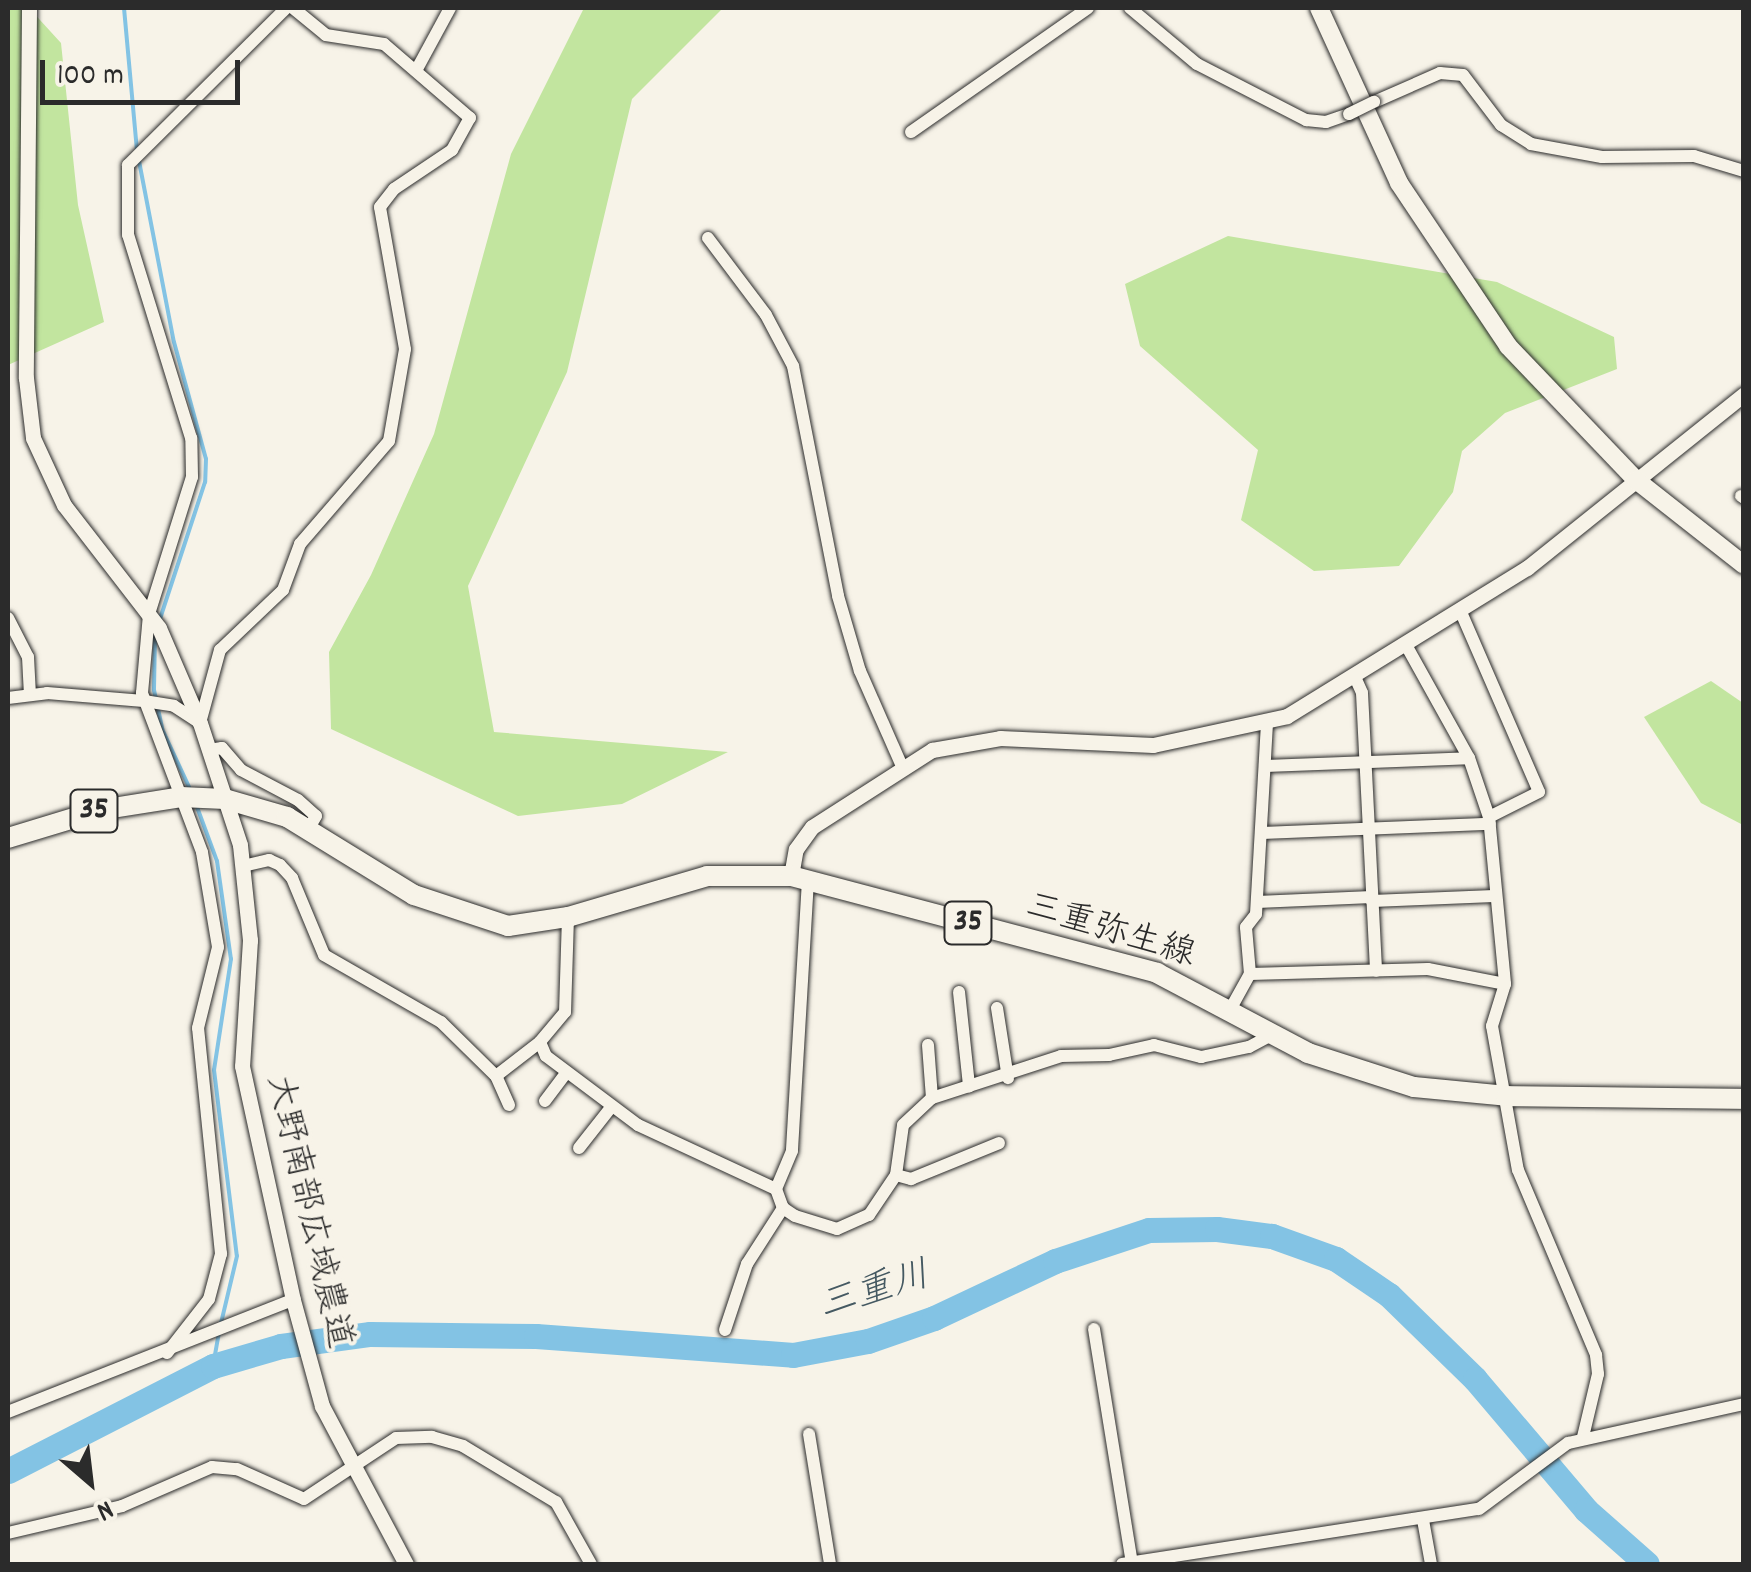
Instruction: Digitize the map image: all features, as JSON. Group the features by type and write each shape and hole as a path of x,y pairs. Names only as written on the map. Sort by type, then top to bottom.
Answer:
{"main road":[{"path":"1319,8 1360,106 1440,250 1508,346 1636,480 1744,565"},
{"name":"三重弥生線","path":"8,838 38,824 189,797 225,799 308,830 414,895 476,920 508,926 568,917 708,876 799,878 1157,972 1231,1008 1273,1034 1374,1076 1507,1096 1744,1099"}],"street":[{"name":"大野南部広域農道","path":"28,8 28,410 43,468 64,505 149,614 200,722 243,866 250,940 242,1066 294,1305 322,1406 406,1564"},
{"path":"8,698 30,694 146,701 166,704 200,722 220,650 284,590 300,544 389,441 405,349 380,207 470,128 464,109 384,44 326,35 289,8 128,165 128,235 191,438 192,477 149,614 146,701 189,797 218,947 198,1028 221,1254 209,1299 167,1353"},
{"path":"418,68 450,8"},
{"path":"912,132 1088,8"},
{"path":"1130,8 1198,64 1306,120 1326,122 1349,114 1440,73 1462,75 1500,125 1531,144 1602,157 1694,156 1744,171"},
{"path":"708,238 766,315 793,366 838,596 860,671 901,764"},
{"path":"1273,1034 1249,1047 1201,1056 1154,1045 1109,1056 1061,1056 1008,1078 932,1098 903,1124 896,1174 868,1215 853,1225 837,1228 783,1208 776,1189 792,1151 799,878 796,849 812,827 901,764 977,739 1153,745 1267,724 1406,646 1527,568 1744,394"},
{"path":"1262,833 1490,820 1538,792 1460,610"},
{"path":"8,618 28,657 30,694"},
{"path":"1406,646 1468,758 1490,820 1504,984 1492,1026 1523,1186 1596,1355 1598,1374 1583,1438"},
{"path":"1356,676 1366,761 1376,971"},
{"path":"1231,1008 1250,974 1246,927 1258,902 1267,724"},
{"path":"209,750 222,748 241,770 298,800 316,816 308,830"},
{"path":"1265,766 1468,758"},
{"path":"243,866 280,865 292,878 324,954 441,1022 496,1076 509,1105"},
{"path":"1258,902 1494,896"},
{"path":"496,1076 540,1042 566,1012 568,917"},
{"path":"1250,974 1448,970 1504,984"},
{"path":"959,992 969,1086"},
{"path":"997,1008 1008,1078"},
{"path":"540,1042 568,1072 638,1125 776,1189"},
{"path":"928,1045 932,1098"},
{"path":"545,1101 568,1072"},
{"path":"579,1148 612,1106"},
{"path":"896,1174 911,1179 1000,1142"},
{"path":"725,1330 747,1264 783,1208"},
{"path":"8,1412 294,1305"},
{"path":"1094,1329 1128,1564 1423,1520 1493,1502 1568,1444 1583,1438 1744,1404"},
{"path":"809,1434 830,1564"},
{"path":"8,1533 122,1506 212,1468 237,1468 304,1499 349,1463 396,1438 463,1446 556,1502 591,1564"},
{"path":"1423,1520 1431,1564"}],"green space":[{"path":"8,8 29,8 61,43 78,205 104,322 8,365"},
{"path":"584,8 723,8 632,99 567,372 468,586 494,732 728,752 622,804 518,816 331,729 329,652 371,575 434,434 511,154"},
{"path":"1228,236 1497,282 1614,337 1617,369 1505,413 1462,451 1453,492 1399,566 1314,571 1241,520 1258,450 1140,346 1125,284"},
{"path":"1711,681 1743,703 1743,825 1701,803 1644,717"}],"waterway":[{"path":"124,8 137,152"},
{"path":"139,161 174,342 206,459 205,482 159,622"},
{"path":"155,636 154,690 162,729 190,789"},
{"path":"197,807 217,861 231,959 214,1070 237,1256 221,1323"},
{"name":"三重川","path":"8,1471 213,1366 281,1346 370,1334 536,1336 793,1355 868,1341 934,1318 1055,1261 1149,1230 1217,1229 1272,1236 1336,1259 1389,1295 1475,1379 1586,1510 1647,1564"},
{"path":"213,1366 219,1332"}]}
